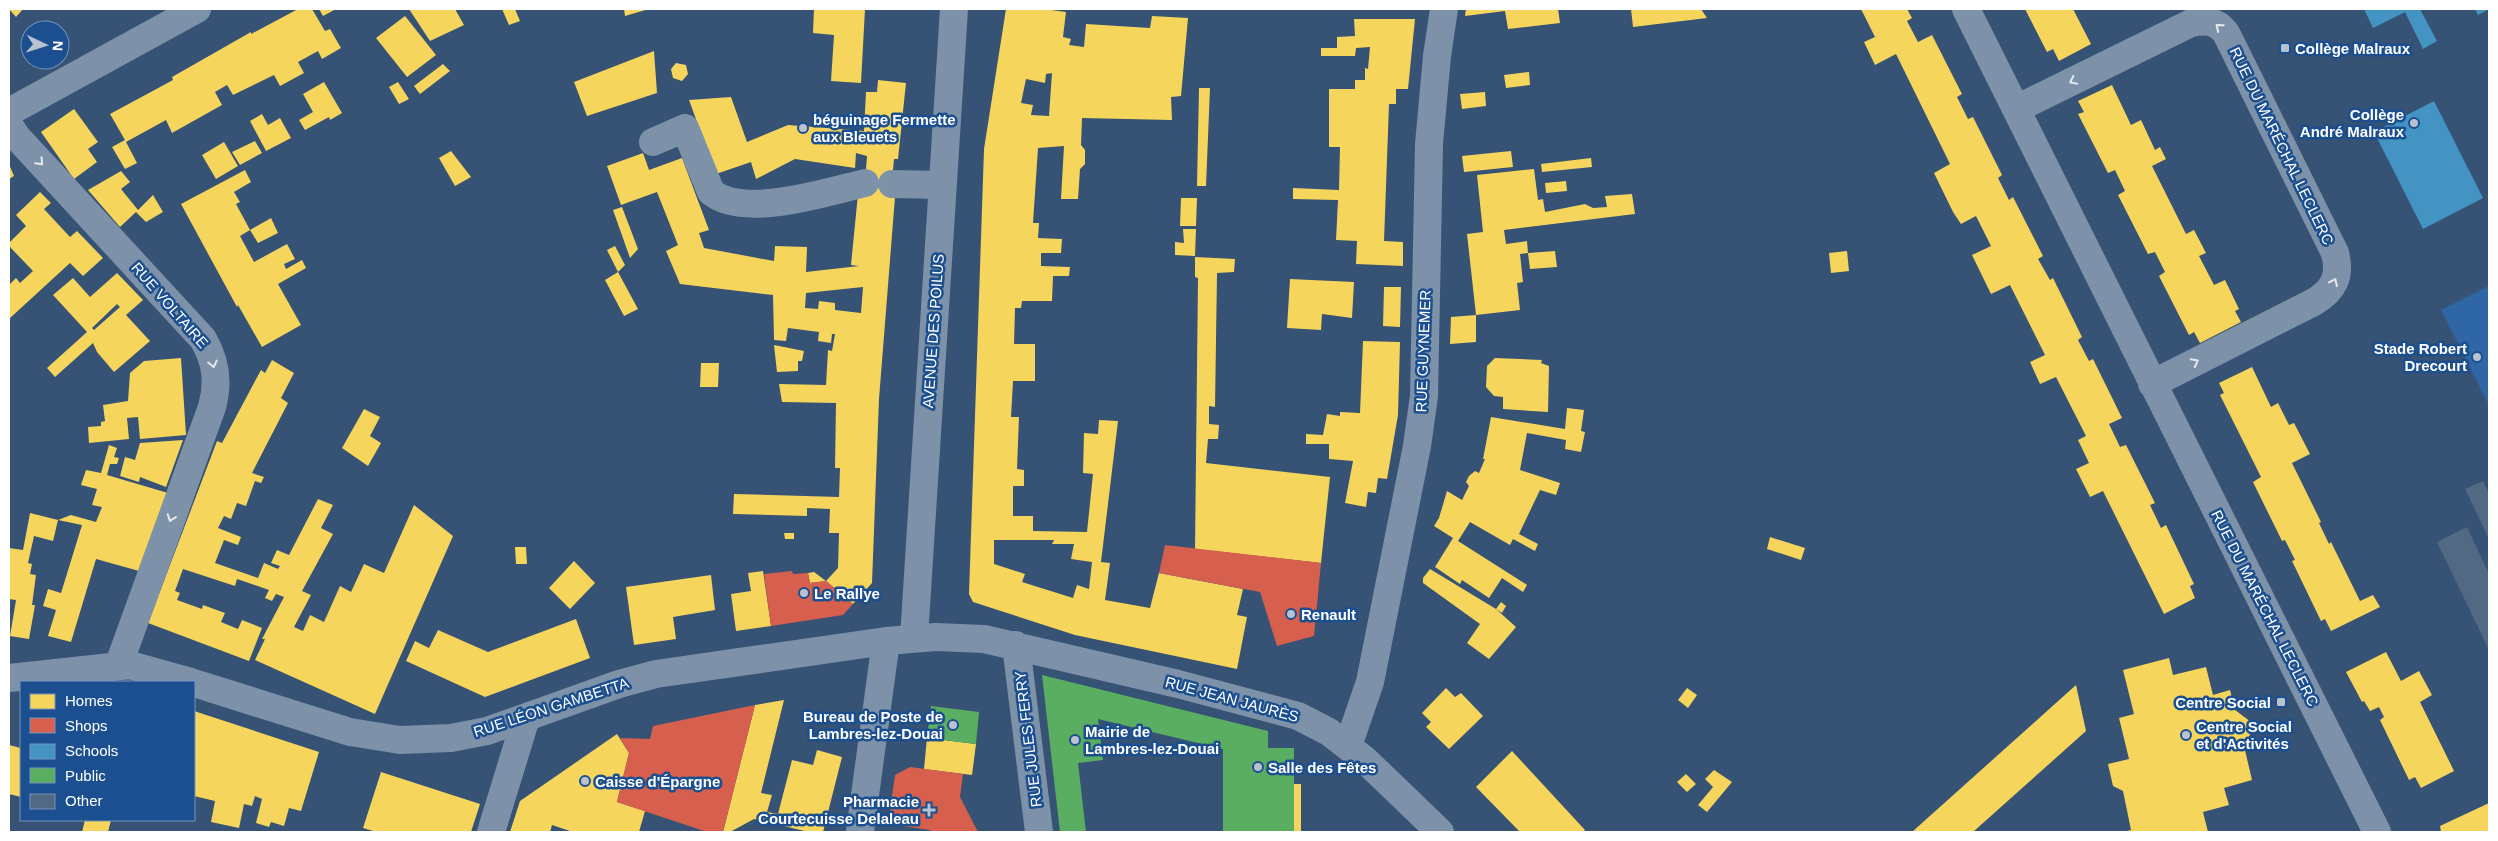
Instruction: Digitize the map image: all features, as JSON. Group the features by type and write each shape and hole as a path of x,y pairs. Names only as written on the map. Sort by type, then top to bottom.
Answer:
{"street":[{"path":"9,112 197,9"},
{"name":"RUE GUYNEMER","path":"1348,746 1370,682 1415,456 1422,404 1426,335 1425,265 1429,144 1437,56 1444,9"},
{"name":"RUE DU MARÉCHAL LECLERC","path":"1966,9 2377,832"},
{"name":"AVENUE DES POILUS","path":"914,638 952,14"},
{"name":"RUE DU MARÉCHAL LECLERC","path":"2016,109 2191,23 2207,21 2215,23 2226,33 2335,253 2338,263 2337,280 2325,295 2152,384"},
{"name":"RUE VOLTAIRE","path":"9,125 17,137 203,339 214,364 215,395 212,407 119,664"},
{"path":"653,142 685,128 711,192 729,201 797,200 865,183"},
{"path":"892,184 942,186"},
{"name":"RUE JEAN JAURÈS","path":"914,638 967,638 1016,645 1275,708 1315,723 1348,746 1440,832"},
{"name":"RUE LÉON GAMBETTA","path":"195,684 304,720 350,732 383,738 422,739 469,735 526,718 618,684 656,674 914,638"},
{"path":"860,832 886,641"},
{"name":"RUE JULES FERRY","path":"1016,645 1039,832"},
{"name":"RUE LÉON GAMBETTA","path":"9,678 119,664 145,667 186,681"},
{"path":"490,832 526,718"}],"shaded area":[{"name":"Stade Robert Drecourt","path":"2489,286 2489,405 2441,310"}],"building: Homes":[{"path":"9,9 23,9 16,17"},
{"path":"298,9 312,9 325,31 330,29 341,48 322,59 318,51 298,62 304,73 280,86 274,75 233,95 227,85 215,92 222,105 172,133 166,120 126,142 137,163 125,169 112,147 125,140 110,114 173,80 172,77 251,32 251,34"},
{"path":"319,9 336,9 323,16"},
{"path":"409,9 455,9 464,25 430,41"},
{"path":"502,9 515,9 520,21 509,25"},
{"path":"624,9 649,9 625,16"},
{"path":"814,9 865,9 861,83 831,81 834,35 813,33"},
{"path":"1006,9 1044,9 1066,12 1063,37 1071,39 1069,45 1084,47 1086,24 1150,28 1152,16 1188,18 1181,96 1171,97 1172,120 1082,118 1081,145 1085,150 1085,164 1080,169 1078,199 1061,199 1064,146 1038,148 1033,223 1039,223 1038,238 1062,239 1061,253 1041,253 1041,266 1070,267 1069,276 1053,276 1052,301 1022,301 1021,308 1015,308 1014,344 1035,344 1035,381 1013,381 1011,417 1019,417 1017,469 1024,470 1024,486 1013,486 1013,516 1033,516 1033,531 1087,532 1093,474 1083,473 1084,433 1098,434 1099,420 1118,421 1101,562 1110,563 1105,600 1150,608 1159,573 1243,589 1237,615 1247,617 1237,669 1075,635 973,602 969,594 984,149","holes":["1052,73 1049,116 1031,115 1033,105 1021,103 1026,79 1045,83 1046,74","994,540 1054,540 1052,544 1074,544 1071,559 1092,562 1089,589 1077,585 1073,598 1022,582 1025,574 994,564"]},
{"path":"1466,9 1558,9 1560,23 1508,29 1505,11 1465,16"},
{"path":"1631,9 1701,9 1707,18 1633,27"},
{"path":"1861,9 1907,9 1912,18 1907,21 1918,42 1932,35 1962,94 1957,97 1968,119 1973,117 2002,175 1998,178 2009,200 2013,197 2043,256 2038,259 2050,280 2053,278 2082,337 2078,340 2089,361 2093,359 2122,418 2109,424 2120,447 2126,445 2155,503 2150,505 2161,528 2166,525 2194,584 2190,586 2195,598 2164,614 2103,491 2090,497 2076,469 2089,463 2078,440 2086,436 2056,377 2040,384 2030,362 2045,355 2010,285 1991,294 1972,255 1991,246 1976,216 1961,224 1953,212 1934,173 1950,164 1896,54 1875,65 1864,42 1875,37"},
{"path":"2025,9 2073,9 2091,44 2059,61 2053,49 2047,52"},
{"path":"405,16 436,55 407,77 376,38"},
{"path":"1354,19 1415,19 1408,89 1396,89 1396,104 1389,104 1384,241 1403,242 1403,266 1356,264 1357,241 1336,240 1338,200 1293,199 1293,188 1339,190 1340,147 1329,147 1329,89 1355,89 1355,80 1365,80 1365,68 1368,69 1370,47 1356,48 1355,56 1321,56 1321,48 1337,48 1337,37 1355,36"},
{"path":"654,51 657,93 587,116 574,82"},
{"path":"676,63 686,65 688,74 682,81 673,78 671,69"},
{"path":"443,64 450,71 420,94 414,86"},
{"path":"1529,72 1530,85 1506,88 1504,75"},
{"path":"878,80 906,83 898,159 894,159 891,192 895,197 879,399 872,583 853,604 826,581 838,568 839,533 829,533 830,509 807,508 807,516 733,514 734,494 839,497 840,468 835,468 836,403 782,402 779,384 826,385 828,350 832,351 835,334 832,334 831,343 818,341 819,332 788,328 786,341 774,340 773,295 680,284 666,251 678,245 657,192 621,205 607,166 643,153 649,170 682,158 709,230 699,233 704,248 774,261 775,246 807,247 806,272 859,266 851,265 858,194 864,195 867,156 856,153 855,168 795,159 756,179 751,162 716,174 689,100 731,97 747,142 788,125 864,131 866,92 877,92","holes":["863,287 861,313 835,310 835,303 819,301 818,309 805,308 806,293"]},
{"path":"324,82 342,113 330,120 329,117 305,130 299,120 313,112 303,94"},
{"path":"398,82 409,99 399,104 389,87"},
{"path":"2112,85 2131,125 2141,120 2155,150 2160,147 2166,159 2152,166 2186,234 2194,230 2206,253 2199,256 2214,285 2225,280 2239,309 2235,311 2241,322 2200,343 2194,332 2189,335 2159,276 2165,272 2155,252 2148,254 2118,195 2125,191 2115,170 2108,173 2078,114 2084,112 2078,101"},
{"path":"1199,88 1210,88 1206,186 1197,186"},
{"path":"1485,92 1486,106 1462,109 1460,94"},
{"path":"74,109 98,142 88,149 97,162 74,179 41,132"},
{"path":"262,114 268,125 280,118 291,138 266,151 250,121"},
{"path":"255,141 262,153 240,165 232,152"},
{"path":"224,142 238,166 216,179 202,155"},
{"path":"451,151 471,177 455,186 439,158"},
{"path":"1511,151 1513,167 1464,172 1462,156"},
{"path":"1591,158 1592,167 1542,172 1541,164"},
{"path":"9,164 14,176 9,179"},
{"path":"1534,169 1538,200 1543,199 1545,212 1585,204 1593,208 1607,207 1605,196 1632,194 1635,214 1504,230 1506,244 1527,241 1528,253 1520,254 1523,282 1517,283 1520,310 1476,315 1467,234 1483,232 1477,175"},
{"path":"245,170 251,182 234,192 240,202 236,204 250,230 240,236 254,262 287,244 295,259 284,264 286,269 302,260 306,268 278,284 301,325 262,347 238,305 237,307 181,204"},
{"path":"121,171 130,182 121,189 138,210 153,195 163,212 146,222 136,212 120,227 88,190"},
{"path":"1566,181 1567,191 1546,193 1545,183"},
{"path":"40,192 51,203 44,209 70,237 77,231 103,258 83,276 70,263 9,319 9,285 16,278 20,283 33,271 9,246 9,243 26,226 16,215"},
{"path":"1181,198 1197,198 1196,226 1180,226"},
{"path":"622,207 638,249 630,258 613,210"},
{"path":"271,218 278,233 258,243 250,230"},
{"path":"1183,229 1196,229 1195,256 1175,255 1175,242 1184,243"},
{"path":"615,246 625,265 618,272 607,250"},
{"path":"1555,251 1557,267 1530,269 1528,253"},
{"path":"1847,251 1849,271 1831,273 1829,253"},
{"path":"1195,257 1235,259 1234,272 1217,273 1215,407 1209,406 1209,424 1219,425 1218,439 1208,439 1206,463 1330,477 1321,563 1195,549 1198,278 1195,277"},
{"path":"618,272 638,309 624,316 605,280"},
{"path":"117,273 143,300 126,315 150,341 114,372 97,352 93,343 55,377 47,368 87,332 53,295 73,278 90,297","holes":["117,304 120,307 94,330 92,328"]},
{"path":"1290,279 1354,282 1352,318 1322,314 1321,330 1287,328"},
{"path":"1384,287 1401,287 1400,327 1383,326"},
{"path":"1476,315 1476,342 1450,344 1451,317"},
{"path":"1363,341 1400,342 1398,415 1387,479 1378,478 1376,493 1368,492 1366,507 1345,503 1353,461 1329,459 1329,444 1306,444 1306,434 1323,435 1327,414 1340,416 1340,412 1360,413"},
{"path":"774,345 804,351 802,361 798,361 798,371 777,372"},
{"path":"181,358 186,435 140,439 138,417 127,418 129,439 89,443 88,427 101,426 101,422 105,421 103,405 128,401 130,373 144,361"},
{"path":"1495,358 1542,360 1541,363 1549,366 1548,412 1503,409 1503,397 1494,396 1486,387 1487,366"},
{"path":"272,360 294,373 281,398 288,403 252,473 264,477 261,483 255,481 246,506 237,503 231,519 224,516 218,528 241,537 238,545 224,540 215,563 258,578 264,563 278,569 280,566 271,563 277,550 289,555 318,499 333,505 321,528 333,534 302,591 311,595 294,627 303,631 310,615 324,622 340,586 351,592 364,564 384,573 414,505 453,536 375,714 255,660 265,639 262,639 284,597 276,594 272,601 265,598 269,590 237,579 235,586 183,569 175,591 180,593 177,600 202,609 203,605 225,613 221,622 238,629 242,620 262,628 249,661 148,623 217,441 222,443 261,370 265,373"},
{"path":"701,363 719,363 718,387 700,387"},
{"path":"2252,367 2271,407 2278,403 2289,425 2294,423 2310,454 2292,463 2321,522 2319,523 2329,544 2331,542 2360,601 2373,595 2380,607 2331,631 2325,619 2321,621 2292,561 2295,560 2285,540 2282,541 2253,482 2261,477 2220,395 2224,393 2219,383"},
{"path":"1567,408 1584,410 1581,431 1585,432 1581,452 1565,449 1566,440 1527,433 1520,470 1560,483 1556,495 1540,490 1519,534 1538,544 1535,551 1513,539 1510,545 1470,522 1458,541 1527,585 1523,592 1502,578 1489,598 1462,580 1460,584 1435,567 1453,538 1434,526 1439,518 1447,491 1462,500 1469,486 1466,482 1469,476 1475,471 1479,473 1485,459 1483,459 1491,417 1565,429"},
{"path":"364,409 380,417 370,436 381,443 368,466 342,448"},
{"path":"183,440 166,487 140,477 139,482 120,476 125,457 135,460 140,443"},
{"path":"109,445 117,448 114,457 119,458 117,464 110,464 107,475 168,493 139,571 96,559 71,642 48,636 56,610 43,606 48,589 61,593 82,525 58,520 71,515 96,522 102,507 92,505 97,489 81,485 86,470 101,473"},
{"path":"30,513 58,520 53,541 34,536 28,563 32,564 30,574 36,575 32,605 35,605 29,639 10,636 16,600 9,599 9,548 23,550"},
{"path":"784,533 794,533 794,539 785,539"},
{"path":"1770,537 1805,548 1801,560 1767,549"},
{"path":"515,547 526,547 527,564 516,564"},
{"path":"574,561 595,583 570,609 549,588"},
{"path":"1430,569 1496,609 1516,627 1489,659 1467,643 1480,624 1423,583 1423,578"},
{"path":"763,571 771,626 736,631 731,594 751,591 748,573"},
{"path":"814,572 826,581 810,583 808,573"},
{"path":"711,575 715,610 673,617 676,639 634,645 626,587"},
{"path":"1501,602 1506,606 1502,613 1496,609"},
{"path":"576,619 590,658 485,697 406,661 415,641 429,648 438,630 488,652"},
{"path":"2386,652 2401,681 2419,671 2432,695 2420,702 2454,771 2421,788 2415,777 2409,780 2380,720 2384,717 2379,707 2370,711 2364,701 2362,702 2346,672"},
{"name":"Centre Social et d'Activités","path":"2169,658 2173,675 2206,667 2213,695 2230,690 2235,710 2255,725 2244,746 2252,780 2224,788 2229,805 2203,812 2208,832 2123,832 2131,830 2123,791 2113,786 2108,764 2129,759 2119,718 2134,714 2123,670"},
{"path":"2076,685 2086,731 1973,832 1912,832"},
{"path":"1446,688 1455,697 1461,693 1483,716 1449,749 1426,727 1431,722 1422,713"},
{"path":"1687,688 1697,695 1688,708 1678,700"},
{"path":"784,700 761,793 772,795 767,812 778,814 792,760 813,765 817,750 842,757 823,832 809,832 754,819 730,832 723,832 755,705"},
{"path":"195,711 319,752 301,811 289,808 284,826 271,822 269,827 256,823 262,799 255,796 252,806 244,804 239,828 211,822 215,801 195,796"},
{"name":"Caisse d'Épargne","path":"617,734 629,753 617,802 645,811 639,832 573,832 552,825 550,832 510,832 520,801"},
{"path":"927,738 976,744 972,775 924,769"},
{"path":"9,745 20,748 20,797 9,794"},
{"path":"1512,751 1585,830 1583,832 1520,832 1476,787"},
{"path":"1714,770 1732,782 1707,812 1698,805 1713,787 1705,779"},
{"path":"381,772 480,804 471,832 377,832 363,828"},
{"path":"1686,774 1696,784 1687,792 1677,782"},
{"path":"1293,784 1301,784 1301,832 1294,832"},
{"path":"2489,803 2489,832 2441,832 2440,826"},
{"path":"85,821 111,821 108,832 82,832"}],"building: Shops":[{"name":"Renault","path":"1165,545 1321,563 1314,636 1277,646 1260,592 1159,573"},
{"name":"Le Rallye","path":"792,571 793,574 808,573 810,583 826,581 853,604 843,615 771,626 764,574"},
{"path":"755,705 723,832 707,832 617,802 629,753 620,738 650,739 653,726"},
{"name":"Pharmacie Courtecuisse Delaleau","path":"910,767 963,774 960,797 978,832 932,832 930,830 888,824 895,775"}],"building: Schools":[{"path":"2364,9 2420,9 2437,41 2423,49 2405,12 2373,28"},
{"path":"2475,9 2489,9 2478,15"},
{"path":"2434,101 2483,198 2423,229 2374,132"}],"building: Public":[{"name":"Salle des Fêtes","path":"1042,675 1268,731 1268,748 1294,748 1294,832 1223,832 1223,749 1098,719 1103,760 1078,763 1086,832 1060,832"},
{"name":"Bureau de Poste de Lambres-lez-Douai","path":"931,706 979,712 976,744 927,738"}],"building: Other":[{"path":"2483,481 2489,494 2489,539 2465,489"},
{"path":"2467,527 2489,574 2489,650 2437,542"}],"place":[{"name":"Collège Malraux","path":"2285,48"},
{"name":"Collège André Malraux","path":"2414,123"},
{"name":"béguinage Fermette aux Bleuets","path":"803,128"},
{"name":"Stade Robert Drecourt","path":"2477,357"},
{"name":"Le Rallye","path":"804,593"},
{"name":"Renault","path":"1291,614"},
{"name":"Centre Social","path":"2281,702"},
{"name":"Bureau de Poste de Lambres-lez-Douai","path":"953,725"},
{"name":"Centre Social et d'Activités","path":"2186,735"},
{"name":"Mairie de Lambres-lez-Douai","path":"1075,740"},
{"name":"Salle des Fêtes","path":"1258,767"},
{"name":"Caisse d'Épargne","path":"585,781"},
{"name":"Pharmacie Courtecuisse Delaleau","path":"929,810"}]}
